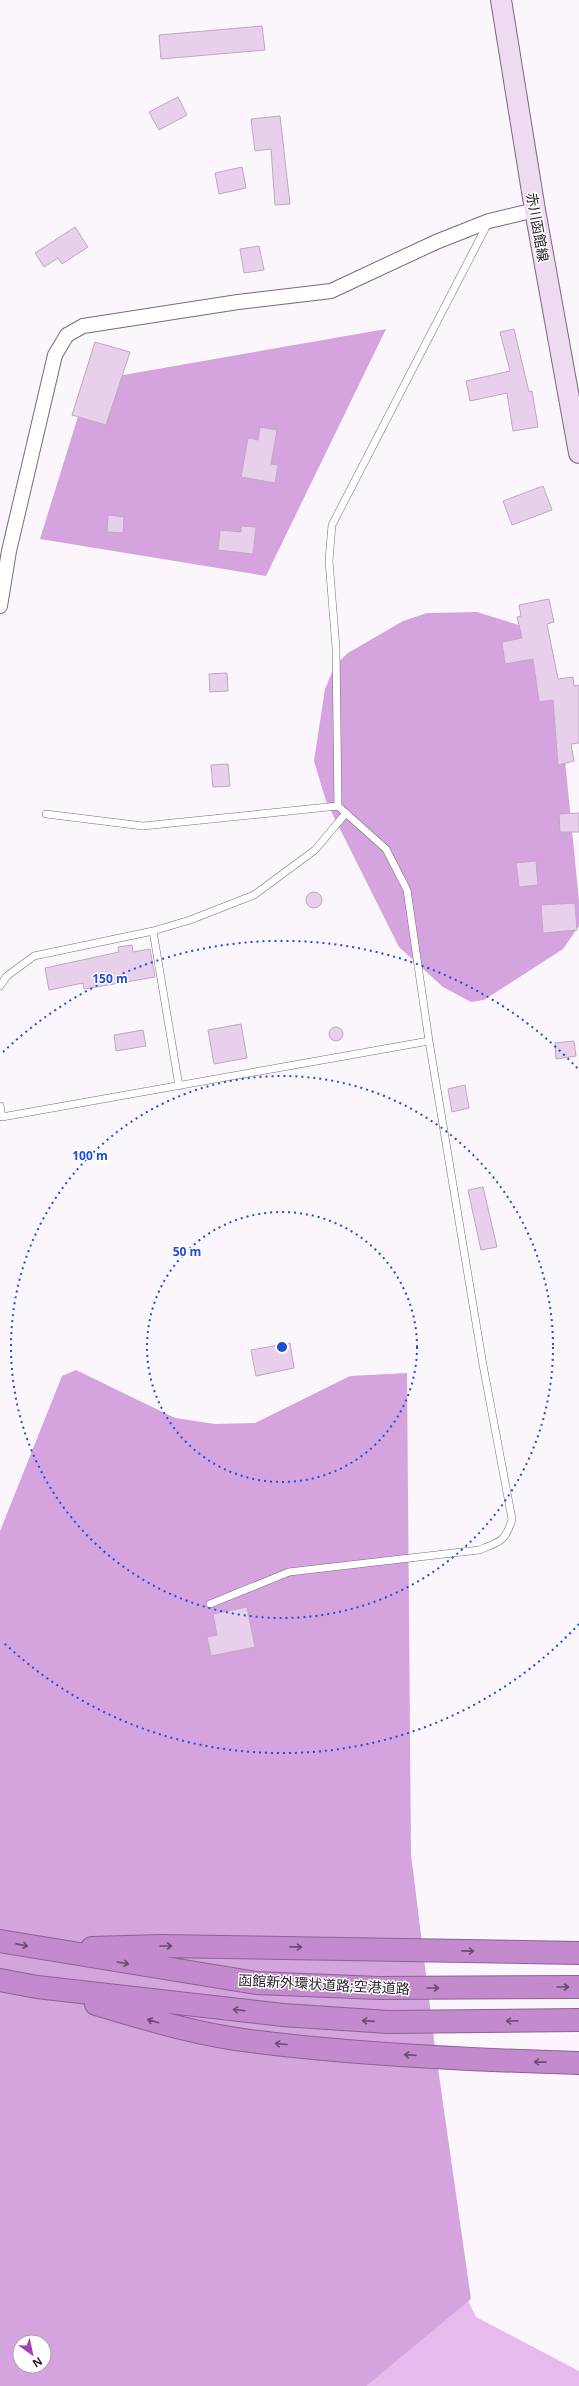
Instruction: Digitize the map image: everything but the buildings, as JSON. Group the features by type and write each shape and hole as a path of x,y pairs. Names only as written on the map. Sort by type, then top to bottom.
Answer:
{"highway":[{"name":"函館新外環状道路;空港道路","path":"0,1941 256,1983 379,1988 579,1987"},
{"path":"43,1949 161,1946 579,1953"},
{"path":"0,1980 37,1987 283,2015 388,2022 579,2020"},
{"path":"37,1987 170,2026 257,2042 443,2057 579,2063"}],"main road":[{"name":"赤川函館線","path":"500,0 534,210 579,453"}],"street":[{"path":"0,606 4,548 55,355 67,335 83,326 136,317 331,291 436,242 489,221 534,210"}],"lane":[{"path":"338,806 336,648 329,560 332,525 489,221"},
{"path":"46,814 143,826 338,806 386,849 407,890 429,1041 483,1365 512,1519 508,1534 499,1543 479,1550 289,1572 210,1604"},
{"path":"0,986 7,976 34,956 153,931 190,920 254,895 315,850 346,813"},
{"path":"153,931 179,1086"},
{"path":"0,1106 2,1117 429,1041"}],"shaded area":[{"path":"386,329 266,576 40,539 89,381"},
{"path":"477,612 522,626 557,679 579,901 579,926 563,949 484,1000 471,1002 443,987 399,947 326,801 314,761 325,689 335,665 348,653 403,621 427,613"},
{"path":"76,1370 175,1418 215,1424 255,1423 350,1376 407,1373 411,1854 435,2047 471,2299 366,2386 0,2386 0,1531 62,1376"},
{"path":"440,2242 476,2317 579,2371 579,2386 293,2386"}]}
